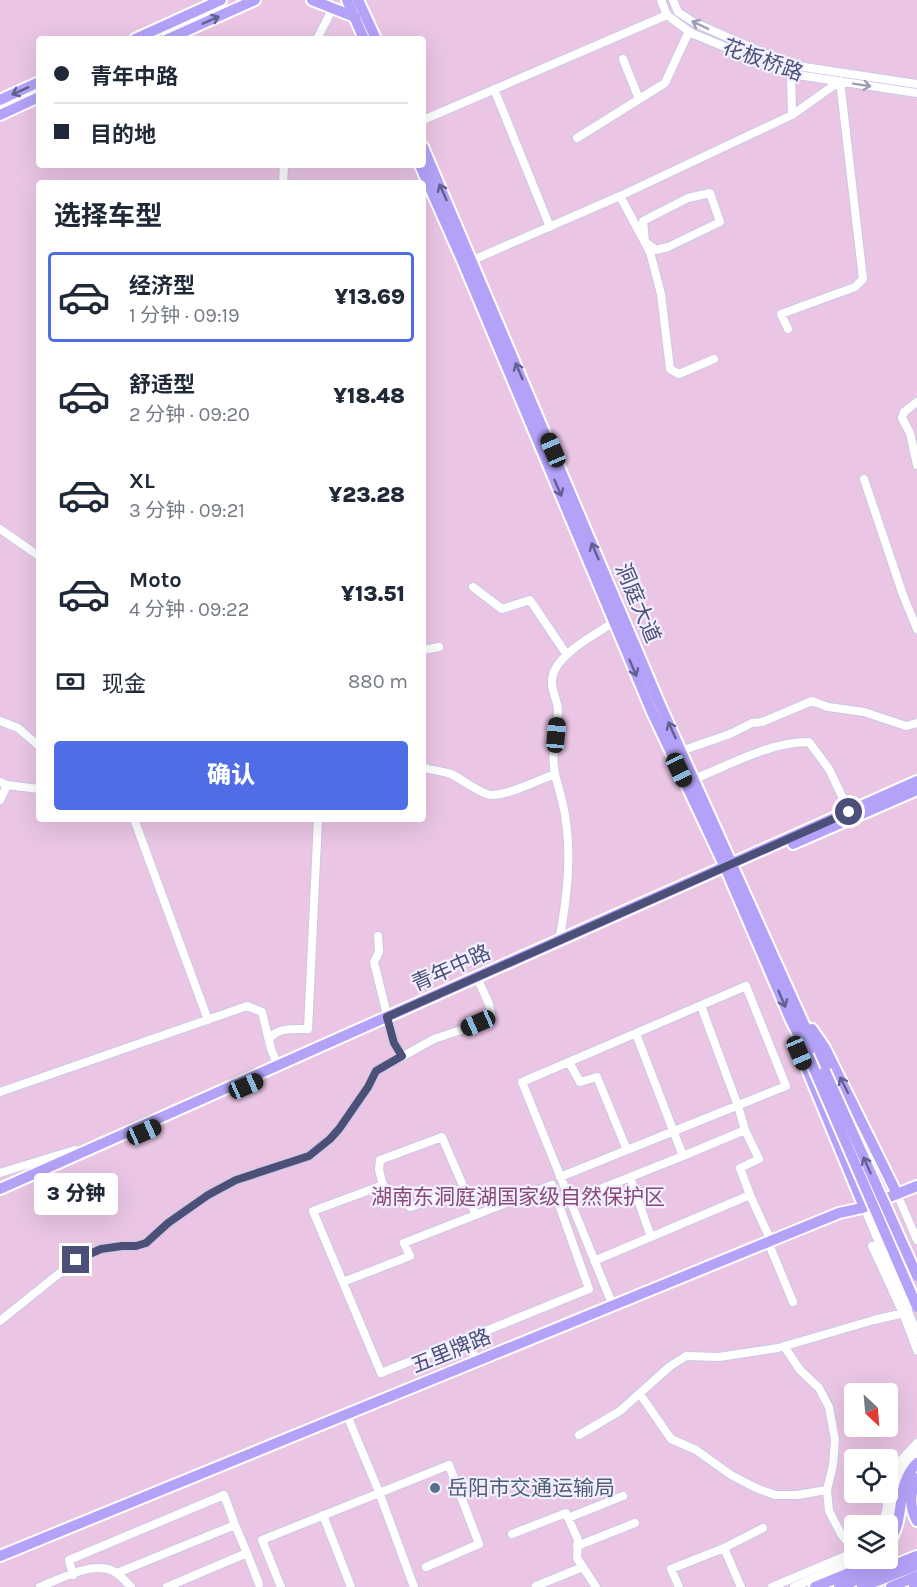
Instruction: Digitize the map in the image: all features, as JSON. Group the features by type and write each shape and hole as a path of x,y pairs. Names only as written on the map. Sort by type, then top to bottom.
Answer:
{"main road":[{"path":"142,36 221,0"},
{"path":"175,36 255,0"},
{"path":"312,0 333,8 361,7"},
{"path":"347,0 361,7 375,36"},
{"path":"361,7 364,36"},
{"path":"0,100 36,83"},
{"path":"0,115 36,98"},
{"name":"洞庭大道","path":"426,154 794,1015 909,1311"},
{"name":"洞庭大道","path":"421,168 652,712 730,868"},
{"name":"青年中路","path":"730,868 917,781"},
{"name":"青年中路","path":"0,1190 388,1020 559,941 917,790"},
{"path":"0,1197 388,1020 479,982 730,868"},
{"path":"794,1015 825,1048 898,1197"},
{"path":"794,1015 799,1053 865,1210"},
{"name":"洞庭大道","path":"794,1015 825,1071 917,1276"},
{"name":"五里牌路","path":"0,1556 613,1306 842,1220 898,1197 917,1186"},
{"name":"五里牌路","path":"898,1197 917,1193"},
{"name":"五里牌路","path":"0,1562 771,1245 839,1214 865,1210"},
{"path":"898,1524 904,1483 917,1463"},
{"path":"917,1478 911,1501 912,1512 917,1521"},
{"path":"839,1587 917,1556"},
{"path":"862,1587 917,1565"},
{"path":"815,1587 859,1569"},
{"path":"891,1587 917,1576"}],"street":[{"path":"426,119 667,15 661,0"},
{"name":"花板桥路","path":"673,0 678,12 695,23 791,65 917,84"},
{"path":"319,36 333,8"},
{"name":"花板桥路","path":"667,15 689,31 791,74 917,93"},
{"path":"577,138 665,82 689,31"},
{"path":"623,59 639,99"},
{"path":"791,74 792,115"},
{"path":"473,261 620,196 792,115 840,81 863,279 855,287 781,314 788,329"},
{"path":"494,89 550,227"},
{"path":"710,193 720,222 668,247 656,250 645,242 643,222 688,198 710,193"},
{"path":"620,196 650,252 660,294 670,369 679,374 714,359"},
{"path":"917,402 904,412 902,418 910,433 917,465"},
{"path":"864,478 896,576 917,629"},
{"path":"0,529 36,554"},
{"path":"473,587 502,609 530,600 567,655"},
{"path":"559,941 566,906 569,862 565,815 552,761 558,709 551,684 553,672 577,646 614,622"},
{"path":"426,649 439,647"},
{"path":"681,751 812,701 828,707 864,712 906,726 917,723"},
{"path":"0,721 18,728 36,744"},
{"path":"694,779 775,747 794,742 809,742 829,769 849,812"},
{"path":"426,769 448,773 468,782 481,792 492,795 555,774"},
{"path":"0,800 4,783 36,788"},
{"path":"135,822 208,1020"},
{"path":"269,1039 283,1029 308,1029 318,822"},
{"path":"378,936 379,952 374,962 394,1043 402,1056"},
{"path":"0,1321 76,1260 101,1249 146,1243 168,1223 208,1195 236,1180 309,1156 339,1129 368,1087 376,1071 434,1039 464,1029 491,1016 489,1004 479,982"},
{"path":"560,1177 786,1086 746,986 522,1082 560,1177 594,1261 613,1306"},
{"path":"0,1092 247,1006 262,1012 276,1061"},
{"path":"701,1006 745,1130 759,1159 740,1167 793,1302"},
{"path":"636,1034 683,1156"},
{"path":"569,1062 580,1082 597,1077 627,1150"},
{"path":"570,1201 745,1130"},
{"path":"464,1188 410,1207 383,1185 379,1170 380,1160 442,1137 476,1215"},
{"path":"0,1173 75,1150 79,1154"},
{"path":"630,1177 651,1237"},
{"path":"343,1282 410,1256 404,1243 552,1185 589,1289 381,1373 313,1211 383,1185"},
{"path":"594,1261 750,1195"},
{"path":"898,1197 917,1240"},
{"path":"865,1210 917,1334"},
{"path":"872,1246 909,1311 917,1350"},
{"path":"579,1434 620,1411 669,1367 686,1356 719,1357 784,1346 909,1311"},
{"path":"466,1340 477,1361"},
{"path":"784,1346 800,1370 819,1388 829,1407 835,1441 827,1491 829,1511 844,1538"},
{"path":"640,1394 671,1439 696,1450 748,1484 775,1495 827,1491"},
{"path":"349,1420 380,1492 414,1587"},
{"path":"898,1463 917,1443"},
{"path":"890,1515 894,1508 892,1487 902,1466 917,1453"},
{"path":"281,1587 262,1540 449,1465 479,1544 426,1566"},
{"path":"73,1575 69,1560 224,1495 247,1553 257,1586"},
{"path":"568,1518 623,1496"},
{"path":"512,1534 566,1513 578,1540 577,1558 596,1587"},
{"path":"323,1515 351,1587"},
{"path":"577,1546 635,1523"},
{"path":"117,1574 236,1525"},
{"path":"679,1587 671,1569 724,1548 763,1528"},
{"path":"724,1548 741,1587"},
{"path":"166,1587 247,1553"},
{"path":"772,1587 844,1557"},
{"path":"794,1587 844,1565"},
{"path":"537,1587 583,1567"},
{"path":"40,1587 73,1575 103,1568 117,1574 131,1587"}],"green space":[{"name":"湖南东洞庭湖国家级自然保护区","path":"0,0 917,0 917,1587 0,1587"}],"place":[{"name":"岳阳市交通运输局","path":"435,1488"}],"route":[{"path":"76,1260 101,1249 146,1243 168,1223 208,1195 236,1180 309,1156 339,1129 368,1087 376,1071 402,1056 394,1043 387,1017 849,812"}]}
